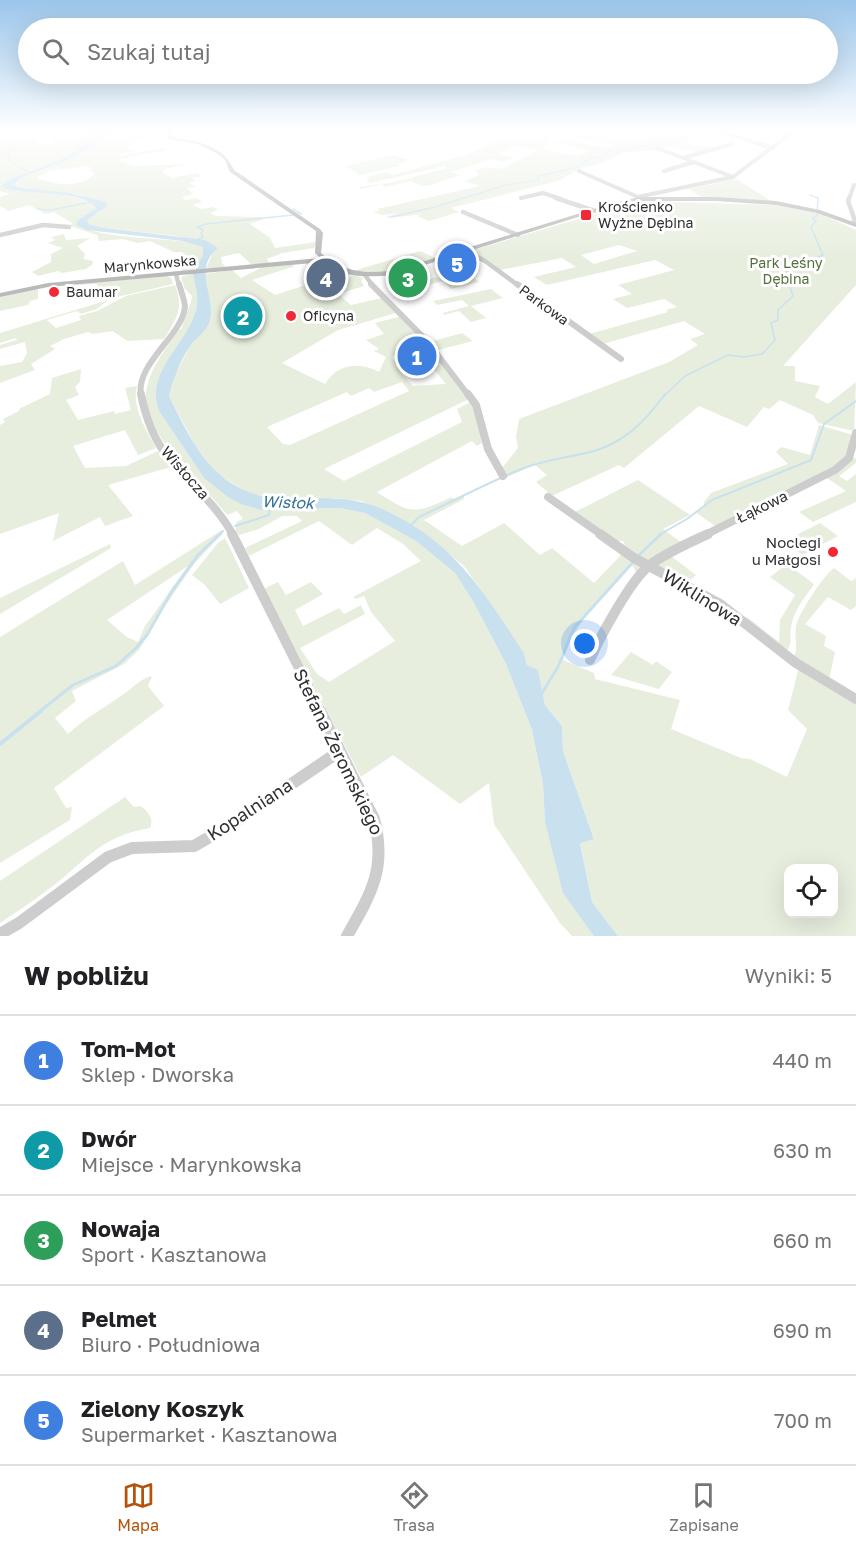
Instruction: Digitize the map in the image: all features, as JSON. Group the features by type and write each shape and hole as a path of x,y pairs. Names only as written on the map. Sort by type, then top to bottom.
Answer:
{"street":[{"path":"236,174 318,230 322,257 346,271 365,275 393,273 639,198 733,177 738,174"},
{"path":"585,174 639,198 776,203 815,211 853,224 855,221 848,201 854,185"},
{"path":"724,174 733,177"},
{"path":"521,198 543,193 595,211"},
{"path":"463,212 518,235"},
{"path":"0,235 34,226 69,227"},
{"name":"Parkowa","path":"466,251 485,261 621,358"},
{"name":"Marynkowska","path":"0,295 48,285 220,270 305,261 322,257"},
{"name":"Wisłocza","path":"179,273 185,307 178,323 148,368 143,380 140,390 144,411 164,452 223,517 281,634"},
{"path":"365,275 370,283 427,341 476,405 488,449 501,472"},
{"name":"Łąkowa","path":"641,561 671,552 835,470 849,458 856,433"},
{"name":"Wiklinowa","path":"548,497 641,561 720,604 796,663 856,699"},
{"path":"590,660 593,650 640,574 641,561"},
{"name":"Stefana Żeromskiego","path":"281,634 361,791 381,840 380,867 372,893 347,936"},
{"name":"Kopalniana","path":"0,934 20,923 108,857 132,848 194,846 234,824 340,751"}],"green space":[{"path":"0,174 24,174 7,180 3,188 80,199 96,208 76,225 119,236 196,243 203,247 203,256 194,270 181,271 182,262 178,256 183,252 174,252 150,241 138,243 122,239 99,241 97,235 70,226 72,223 54,212 46,214 29,205 8,211 0,206 0,197 10,194 0,191"},
{"path":"32,174 45,174 36,178 58,184 74,184 82,182 94,174 164,174 172,178 198,174 202,176 192,178 196,181 189,183 195,187 187,188 193,194 182,197 186,200 197,198 202,202 192,205 202,209 214,207 218,210 210,213 216,216 264,219 250,224 270,238 275,248 316,242 314,248 282,253 267,259 269,263 252,265 239,253 221,257 226,268 206,269 213,252 218,248 177,236 105,228 89,224 87,220 107,205 80,195 13,185 21,178"},
{"path":"411,174 370,183 366,180 369,179 367,177"},
{"path":"425,174 460,175 423,186 411,181 385,187 382,184"},
{"path":"478,174 571,174 558,181 451,208 459,212 429,221 417,216 422,214 389,218 386,217 399,213 382,215 373,212 380,211 377,209 480,186 464,181 479,175"},
{"path":"736,179 771,201 703,198 689,189"},
{"path":"382,184 361,189 358,187"},
{"name":"Park Leśny Dębina","path":"639,201 776,205 821,214 856,230 856,285 783,366 795,366 795,381 820,386 815,397 828,404 856,382 854,431 818,423 813,415 780,400 769,409 764,407 747,427 699,406 624,468 619,465 552,496 536,482 547,475 535,465 507,477 502,468 518,448 516,437 519,419 669,362 698,345 690,339 705,334 684,321 603,344 589,334 668,312 666,310 677,307 664,299 627,308 613,299 632,294 618,285 674,270 655,260 547,285 534,277 576,267 562,258 500,270 470,251","holes":["619,245 637,251 594,264 581,255"]},
{"path":"64,234 66,240 90,238 77,246 85,254 83,259 93,261 92,265 86,269 62,273 58,271 38,276 32,272 51,262 51,254 63,248 48,243 55,240 51,237"},
{"path":"420,251 435,258 385,272 353,271"},
{"path":"291,264 295,266 252,280 275,295 309,284 320,289 354,275 363,278 361,281 364,286 338,294 351,305 382,298 396,313 338,330 282,363 325,384 336,372 349,366 364,366 379,372 386,357 374,351 379,349 366,340 384,334 375,323 402,316 469,399 324,469 344,481 462,422 457,409 471,402 483,442 477,446 472,441 377,492 398,505 413,510 464,495 464,499 424,520 462,546 504,523 540,555 552,548 594,583 622,554 643,566 637,574 632,565 601,598 575,633 563,660 594,673 595,679 680,700 671,729 741,758 750,759 787,777 807,729 788,710 799,667 856,703 856,936 618,936 592,902 580,842 594,838 563,751 562,726 545,705 538,671 527,665 524,653 464,566 413,525 361,501 336,498 288,502 248,493 216,473 195,445 169,396 176,373 190,346 209,323 205,274 232,270 241,278 262,267","holes":["425,345 439,365 432,367 446,384 413,386 402,374 392,357","402,382 409,391 290,445 283,444 267,427 347,392 351,396 369,388 374,392"]},
{"path":"194,273 196,310 185,335 169,359 157,384 156,397 159,411 204,478 243,505 261,510 339,508 365,513 416,541 455,573 474,603 506,664 532,730 543,786 545,822 594,936 572,936 560,923 494,824 489,783 460,804 393,755 361,777 264,589 278,582 286,595 311,582 323,594 295,610 303,626 339,608 344,614 361,605 365,614 300,648 317,674 329,682 395,641 371,612 364,596 356,599 353,597 421,561 403,544 377,528 352,545 319,521 249,556 245,548 302,521 297,516 282,516 259,529 239,535 236,522 243,519 237,511 227,515 176,458 153,425 147,408 146,393 150,376 163,353 182,328 191,300 192,296 185,289 181,277"},
{"path":"470,275 479,282 451,289 443,281"},
{"path":"167,276 171,278 173,284 104,300 97,284 70,285"},
{"path":"437,277 443,281 417,288 411,283"},
{"path":"175,285 179,300 178,313 164,339 127,341 113,331 93,334 88,332 50,346 55,349 31,364 35,370 0,383 0,366 22,362 27,353 25,342 0,349 0,345 17,340 16,338 0,343 0,333 108,300 97,309 81,314 77,311 47,320 56,328 81,320 79,316 97,311 126,296"},
{"path":"38,288 38,299 30,301 28,305 0,311 0,297"},
{"path":"491,289 503,298 471,306 486,318 471,322 459,311 444,315 443,313 469,306 462,300 437,305 433,301"},
{"path":"462,333 473,341 438,350 430,342"},
{"path":"81,369 80,382 75,387 79,395 66,400 78,420 114,411 115,414 131,410 125,388 137,386 138,410 156,448 138,455 125,430 73,446 85,468 126,466 158,451 171,467 108,485 133,516 105,526 100,517 53,541 59,513 0,534 0,425 5,422 3,419 19,409 50,394 52,378"},
{"path":"819,425 853,435 846,455 838,466 756,504 717,527 695,512 704,508 704,502 711,493 788,464 776,452 781,447 810,455"},
{"path":"853,457 856,463 839,476 847,481 856,474 856,502 813,522 799,512 846,491 827,478 840,471"},
{"path":"638,480 690,515 663,529 682,543 650,561 627,550 623,541 611,541 573,513"},
{"path":"820,523 838,536 803,555 783,542"},
{"path":"222,530 223,533 194,564 165,606 139,650 124,664 72,691 76,701 55,718 68,734 141,681 152,676 148,686 164,706 54,788 66,808 72,807 70,820 0,863 0,637 123,561 135,585","holes":["188,566 145,626 138,642 127,637 107,620"]},
{"path":"225,538 249,588 220,604 205,585 192,575 218,543"},
{"path":"110,544 111,548 0,614 0,598"},
{"path":"671,556 696,575 687,583 657,566"},
{"path":"787,564 814,584 794,615 787,651 743,620 747,617 779,642 780,620 795,595 770,577"},
{"path":"834,568 851,581 856,578 856,606 851,610 828,597 805,624 826,636 824,646 835,652 829,680 793,659 796,651 796,631 801,614 824,578"},
{"path":"631,652 653,665 656,661 672,672 659,689 611,675"},
{"path":"125,797 134,807 141,806 148,813 151,818 150,828 107,842 47,891 0,923 0,881"}],"water":[{"name":"Wisłok","path":"24,174 32,174 21,178 13,185 69,193 106,202 107,206 87,220 89,224 205,240 218,248 206,266 211,314 209,323 184,357 169,396 186,430 205,459 217,472 230,483 246,491 285,502 319,498 338,499 356,501 382,509 429,536 464,569 480,588 524,653 527,665 538,670 545,705 562,726 563,751 594,839 580,843 592,902 618,936 594,936 563,893 545,822 543,785 532,730 506,664 474,603 455,573 416,541 365,513 339,508 261,510 243,505 228,497 204,478 159,411 156,397 157,384 168,359 191,323 196,310 197,296 193,274 203,255 203,247 183,241 87,230 76,225 77,221 96,208 89,202 66,195 1,187 7,180"}],"waterway":[{"path":"391,217 435,207 506,185 539,180 538,176 549,174"},
{"path":"664,396 685,376 728,355 744,357 762,354 775,340 771,323 778,320 778,310 793,296 785,272 823,255 811,227 816,221 812,218 817,216 818,198 810,195"},
{"path":"37,209 51,210 91,202"},
{"path":"293,209 301,214"},
{"path":"198,239 203,237 201,233 203,230 197,227 206,224 293,215"},
{"path":"411,525 419,517 524,468 599,450 610,445 640,423 665,394"},
{"path":"659,535 687,519 712,500 811,460 824,424 856,401"},
{"name":"Wisłok","path":"235,526 269,515 270,509"},
{"path":"220,534 223,531"},
{"path":"39,712 73,685 116,666 136,648 147,635 172,591 198,555 220,534"},
{"path":"637,557 661,534"},
{"path":"542,693 558,667 574,628 634,561"},
{"path":"0,744 41,711"}],"place":[{"name":"Krościenko Wyżne Dębina","path":"586,215"},
{"name":"Zielony Koszyk","path":"457,263"},
{"name":"Pelmet","path":"326,278"},
{"name":"Nowaja","path":"408,278"},
{"name":"Baumar","path":"54,292"},
{"name":"Dwór","path":"243,316"},
{"name":"Oficyna","path":"291,316"},
{"name":"Tom-Mot","path":"417,356"},
{"name":"Noclegi u Małgosi","path":"833,552"}]}
